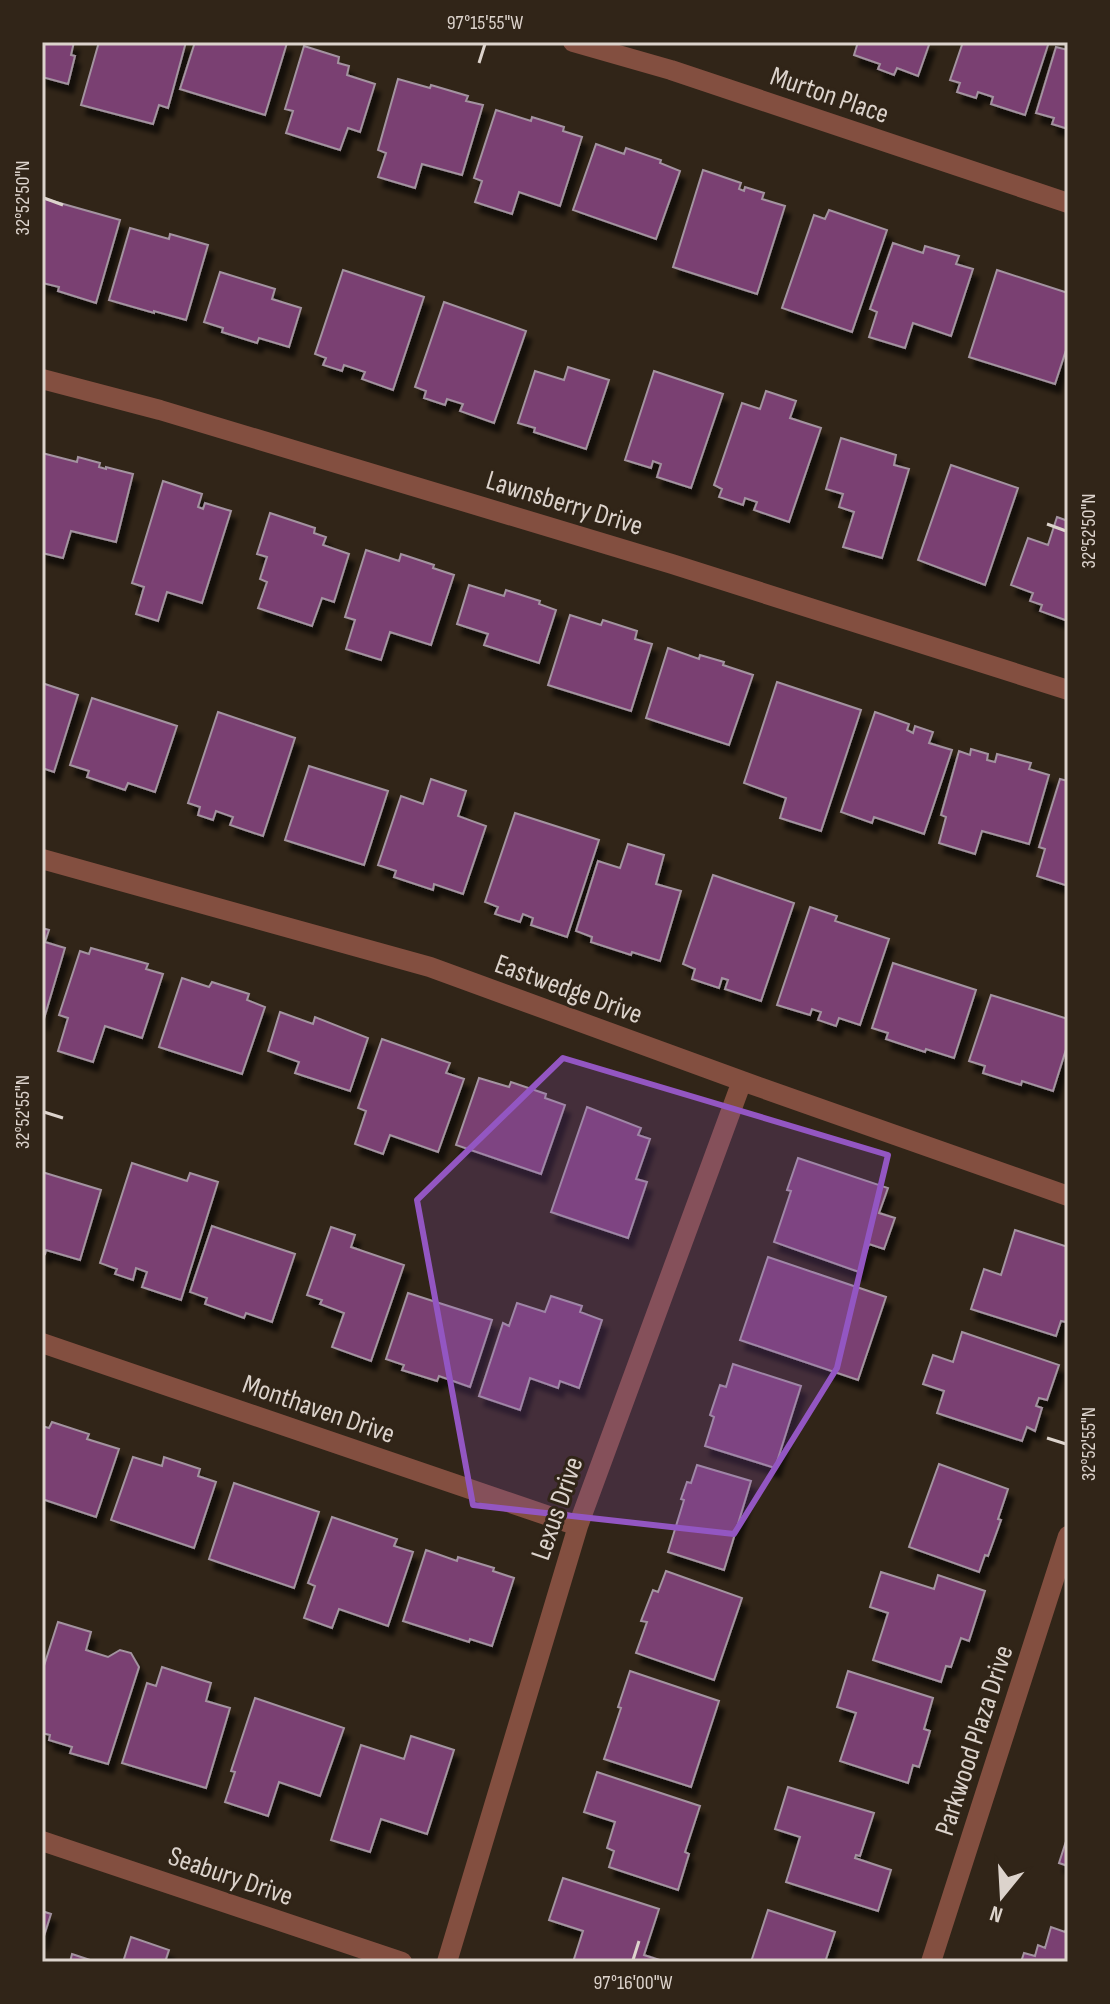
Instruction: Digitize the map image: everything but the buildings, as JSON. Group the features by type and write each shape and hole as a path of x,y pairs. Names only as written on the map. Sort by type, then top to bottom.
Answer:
{"street":[{"name":"Murton Place","path":"573,42 671,70 1068,203"},
{"name":"Lawnsberry Drive","path":"42,379 175,415 642,555 1068,690"},
{"name":"Eastwedge Drive","path":"42,859 430,967 1068,1196"},
{"name":"Lexus Drive","path":"447,1962 578,1526 742,1081"},
{"name":"Monthaven Drive","path":"42,1343 578,1526"},
{"name":"Parkwood Plaza Drive","path":"931,1962 1068,1536"},
{"name":"Seabury Drive","path":"42,1841 402,1962"}],"highlighted area":[{"path":"563,1058 888,1155 837,1368 734,1534 473,1505 417,1200"}]}
